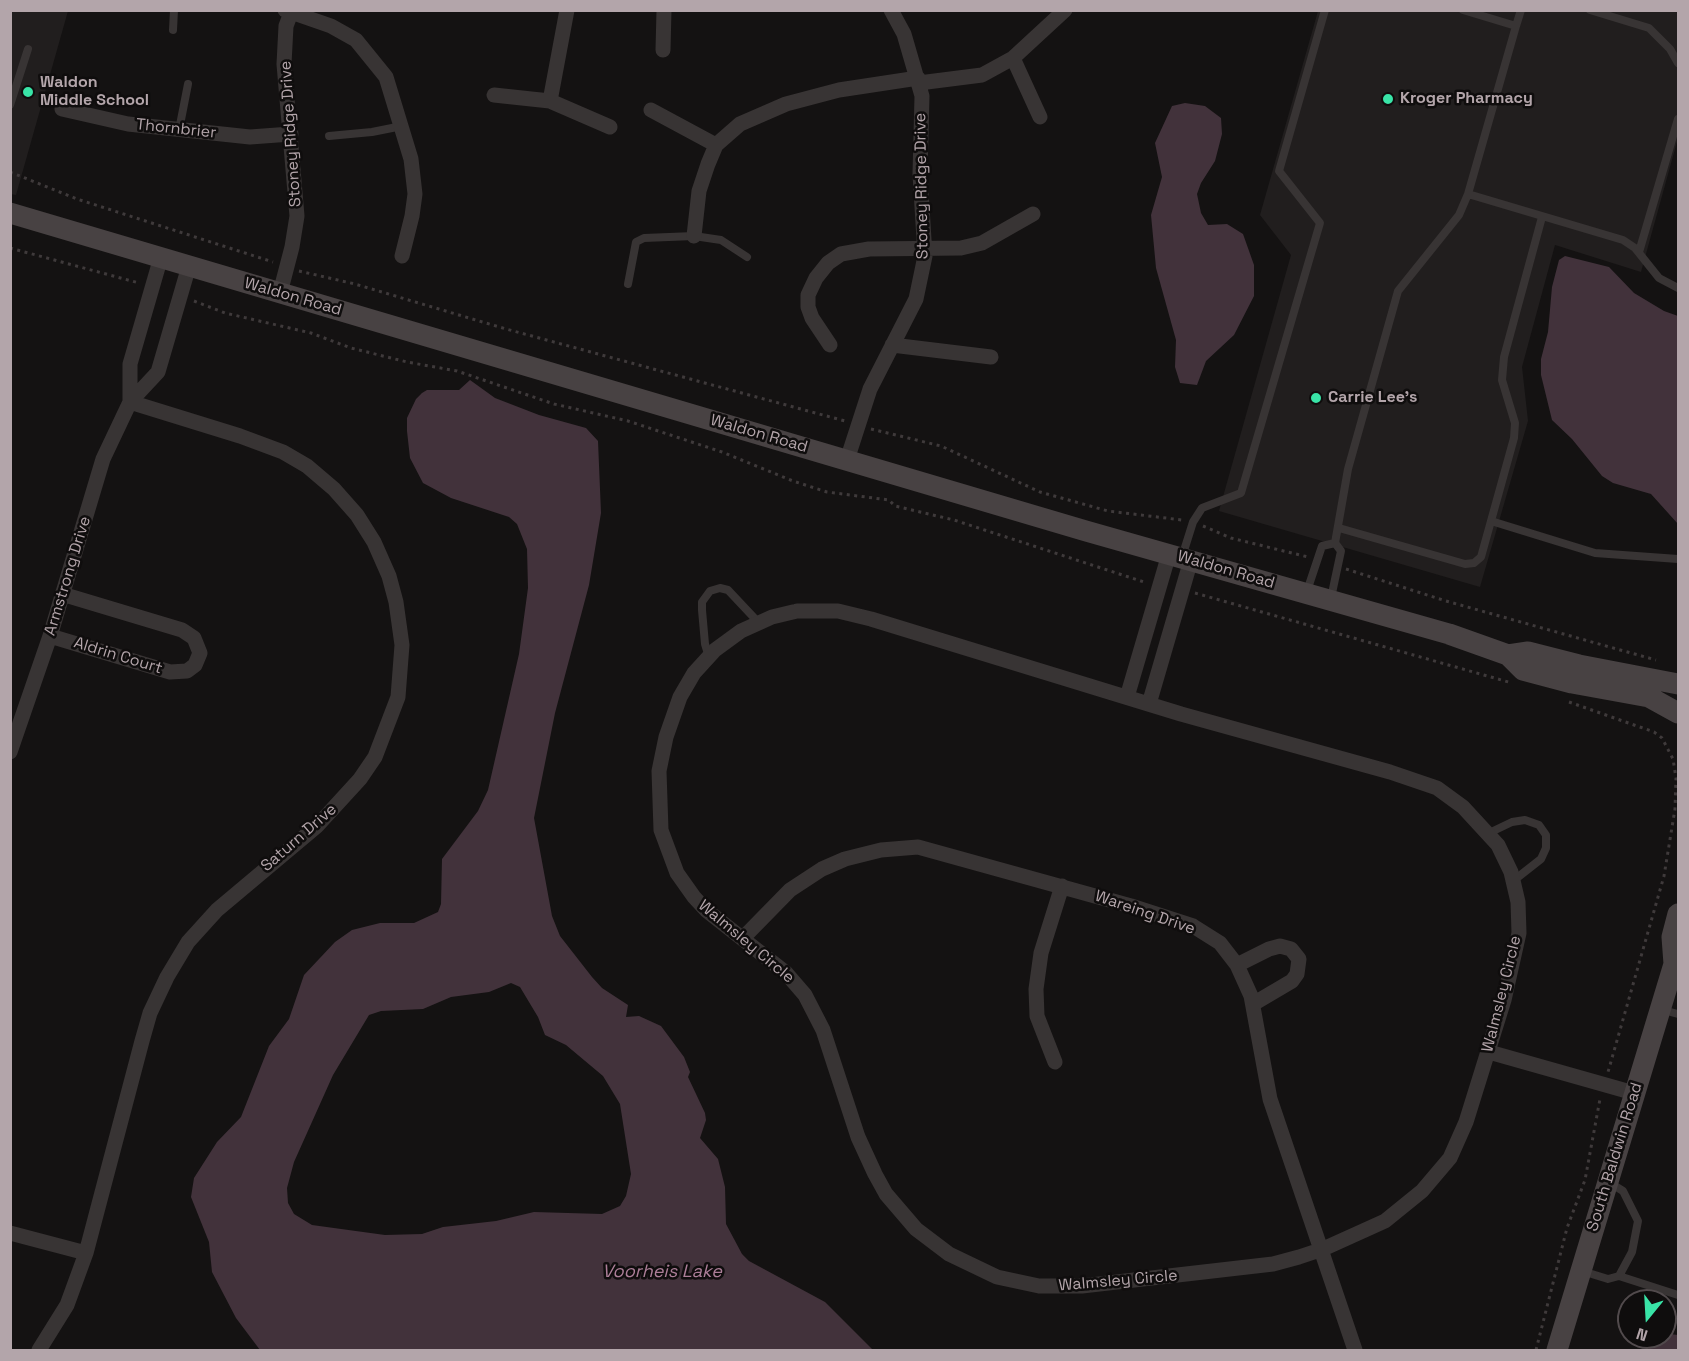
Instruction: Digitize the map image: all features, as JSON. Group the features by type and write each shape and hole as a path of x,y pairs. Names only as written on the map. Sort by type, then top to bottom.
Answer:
{"street":[{"path":"550,101 567,10"},
{"path":"663,50 664,10"},
{"name":"Stoney Ridge Drive","path":"847,460 870,389 916,299 926,249 920,174 922,96 904,34 891,10"},
{"path":"694,236 699,192 716,145 740,124 786,104 840,90 982,75 1013,58 1065,10"},
{"path":"289,12 331,26 356,40 386,78 411,159 415,194 402,256"},
{"name":"Stoney Ridge Drive","path":"280,293 297,216 284,64 289,12"},
{"path":"1013,58 1040,117"},
{"path":"494,95 550,101 610,127"},
{"name":"Thornbrier","path":"62,109 128,124 179,130 250,137 291,134"},
{"path":"651,110 716,145"},
{"name":"Waldon Road","path":"10,213 1181,558 1449,634 1508,655 1523,670 1572,683 1649,697 1678,713"},
{"path":"830,345 812,318 808,307 808,295 816,278 828,263 841,254 869,249 961,248 981,243 1033,213"},
{"name":"Armstrong Drive","path":"130,402 130,364 161,257"},
{"name":"Armstrong Drive","path":"10,752 50,636 103,459 130,402 158,372 189,266"},
{"path":"892,345 991,357"},
{"name":"Saturn Drive","path":"39,1350 67,1305 86,1253 148,1023 167,978 188,942 217,910 317,826 341,801 375,757 398,697 402,645 396,602 389,576 374,542 357,515 334,489 307,466 283,452 240,435 130,402"},
{"path":"1127,698 1160,586 1181,558"},
{"path":"1149,704 1182,590 1181,558"},
{"name":"Aldrin Court","path":"50,636 170,672 187,671 195,665 200,654 194,638 182,630 62,594"},
{"name":"Walmsley Circle","path":"797,611 838,611 1127,698 1428,784 1463,807 1498,845 1513,881 1518,902 1519,933 1504,1000 1489,1052 1466,1122 1450,1158 1422,1191 1384,1221 1323,1250 1273,1264 1082,1286 1039,1286 997,1277 949,1254 916,1229 900,1212 875,1174 858,1137 823,1030 805,995 786,973 706,910 694,897 677,873 661,830 659,771 666,737 680,697 694,673 709,657 741,631 759,623 797,611"},
{"name":"Waldon Road","path":"1508,655 1528,652 1678,684"},
{"name":"Wareing Drive","path":"743,938 790,890 822,869 845,859 881,850 918,847 1062,886 1192,926 1220,943 1237,965 1253,1004 1270,1099 1355,1350"},
{"path":"1055,1062 1037,1016 1036,989 1041,953 1062,886"},
{"name":"South Baldwin Road","path":"1557,1350 1634,1093 1669,1012 1676,961 1672,937 1678,914"},
{"path":"1237,965 1269,948 1280,946 1290,949 1299,958 1297,974 1292,981 1253,1004"},
{"path":"1489,1052 1634,1093"},
{"path":"10,1233 86,1253"}],"lane":[{"path":"173,30 174,10"},
{"path":"1181,558 1194,522 1202,508 1241,493 1320,223 1279,171 1325,10"},
{"path":"1463,10 1516,26"},
{"path":"1335,543 1348,469 1398,291 1459,215 1468,194 1521,10"},
{"path":"1590,10 1649,28 1670,49 1678,63"},
{"path":"10,105 28,49"},
{"path":"179,130 188,84"},
{"path":"1639,252 1678,119"},
{"path":"329,136 372,132 402,126"},
{"path":"1468,194 1623,240 1639,252 1659,278 1678,288"},
{"path":"1339,528 1466,564 1474,563 1481,557 1514,438 1515,423 1502,380 1504,357 1542,217"},
{"path":"628,284 639,239 694,236 729,243 747,257"},
{"path":"1491,521 1595,553 1678,559"},
{"path":"1306,593 1322,546 1335,543"},
{"path":"1331,600 1340,567 1341,551 1335,543"},
{"path":"709,657 705,644 702,602 710,591 720,588 728,590 759,623"},
{"path":"1489,833 1512,822 1525,820 1539,825 1546,835 1546,848 1541,859 1513,881"},
{"path":"1608,1182 1623,1191 1638,1221 1632,1252 1619,1276"},
{"path":"1580,1271 1608,1279 1619,1276 1678,1295"}],"path":[{"path":"10,172 77,199 287,267 941,446 1040,492 1108,512 1194,522 1232,538 1317,560"},
{"path":"10,248 95,269 152,288"},
{"path":"180,297 225,313 311,333 351,348 407,362 457,370 554,404 628,421 722,452 793,481 827,492 889,500 895,506 954,520 1160,586"},
{"path":"1340,567 1446,602 1664,662"},
{"path":"1182,590 1266,611 1478,675 1516,684"},
{"path":"1568,702 1654,732 1662,738 1673,759 1676,778 1677,804 1669,848"}],"shaded area":[{"name":"Waldon Middle School","path":"10,11 68,11 16,195 10,194"},
{"path":"1318,11 1678,12 1678,138 1641,272 1555,245 1522,367 1528,421 1480,587 1219,511 1291,255 1260,215"}],"water":[{"path":"1185,103 1205,106 1221,118 1222,134 1215,161 1197,194 1201,213 1208,225 1227,224 1243,234 1254,265 1254,296 1234,335 1206,361 1197,385 1180,383 1175,367 1176,340 1156,268 1151,215 1162,177 1155,143 1172,106"},
{"path":"1565,256 1609,267 1634,293 1664,311 1678,316 1678,524 1651,494 1613,483 1602,476 1572,439 1552,420 1541,375 1541,359 1548,332 1552,287 1559,260"},
{"name":"Voorheis Lake","path":"470,380 495,398 539,415 586,428 598,441 601,513 589,585 555,713 534,818 552,916 560,936 602,988 628,1005 626,1017 639,1016 661,1026 684,1057 690,1072 688,1077 705,1113 706,1120 700,1138 718,1159 725,1187 726,1224 742,1254 749,1261 825,1302 873,1350 260,1350 236,1318 212,1272 209,1242 191,1197 194,1178 217,1142 241,1117 269,1046 289,1019 304,975 335,942 352,930 380,923 414,923 438,912 441,904 442,859 478,811 488,790 519,654 528,588 527,549 517,524 509,517 451,498 423,483 410,458 407,418 416,399 427,390 459,390","holes":["511,983 520,987 538,1017 545,1035 566,1045 603,1076 620,1104 631,1174 626,1196 620,1206 602,1214 534,1212 496,1221 443,1227 422,1234 385,1235 312,1225 294,1214 288,1203 287,1188 294,1162 333,1075 369,1015 381,1011 423,1009 451,997 489,992"]},
{"path":"1678,1335 1678,1350 1647,1350 1677,1349"}],"place":[{"name":"Waldon Middle School","path":"28,92"},
{"name":"Kroger Pharmacy","path":"1388,99"},
{"name":"Carrie Lee’s","path":"1316,398"}]}
